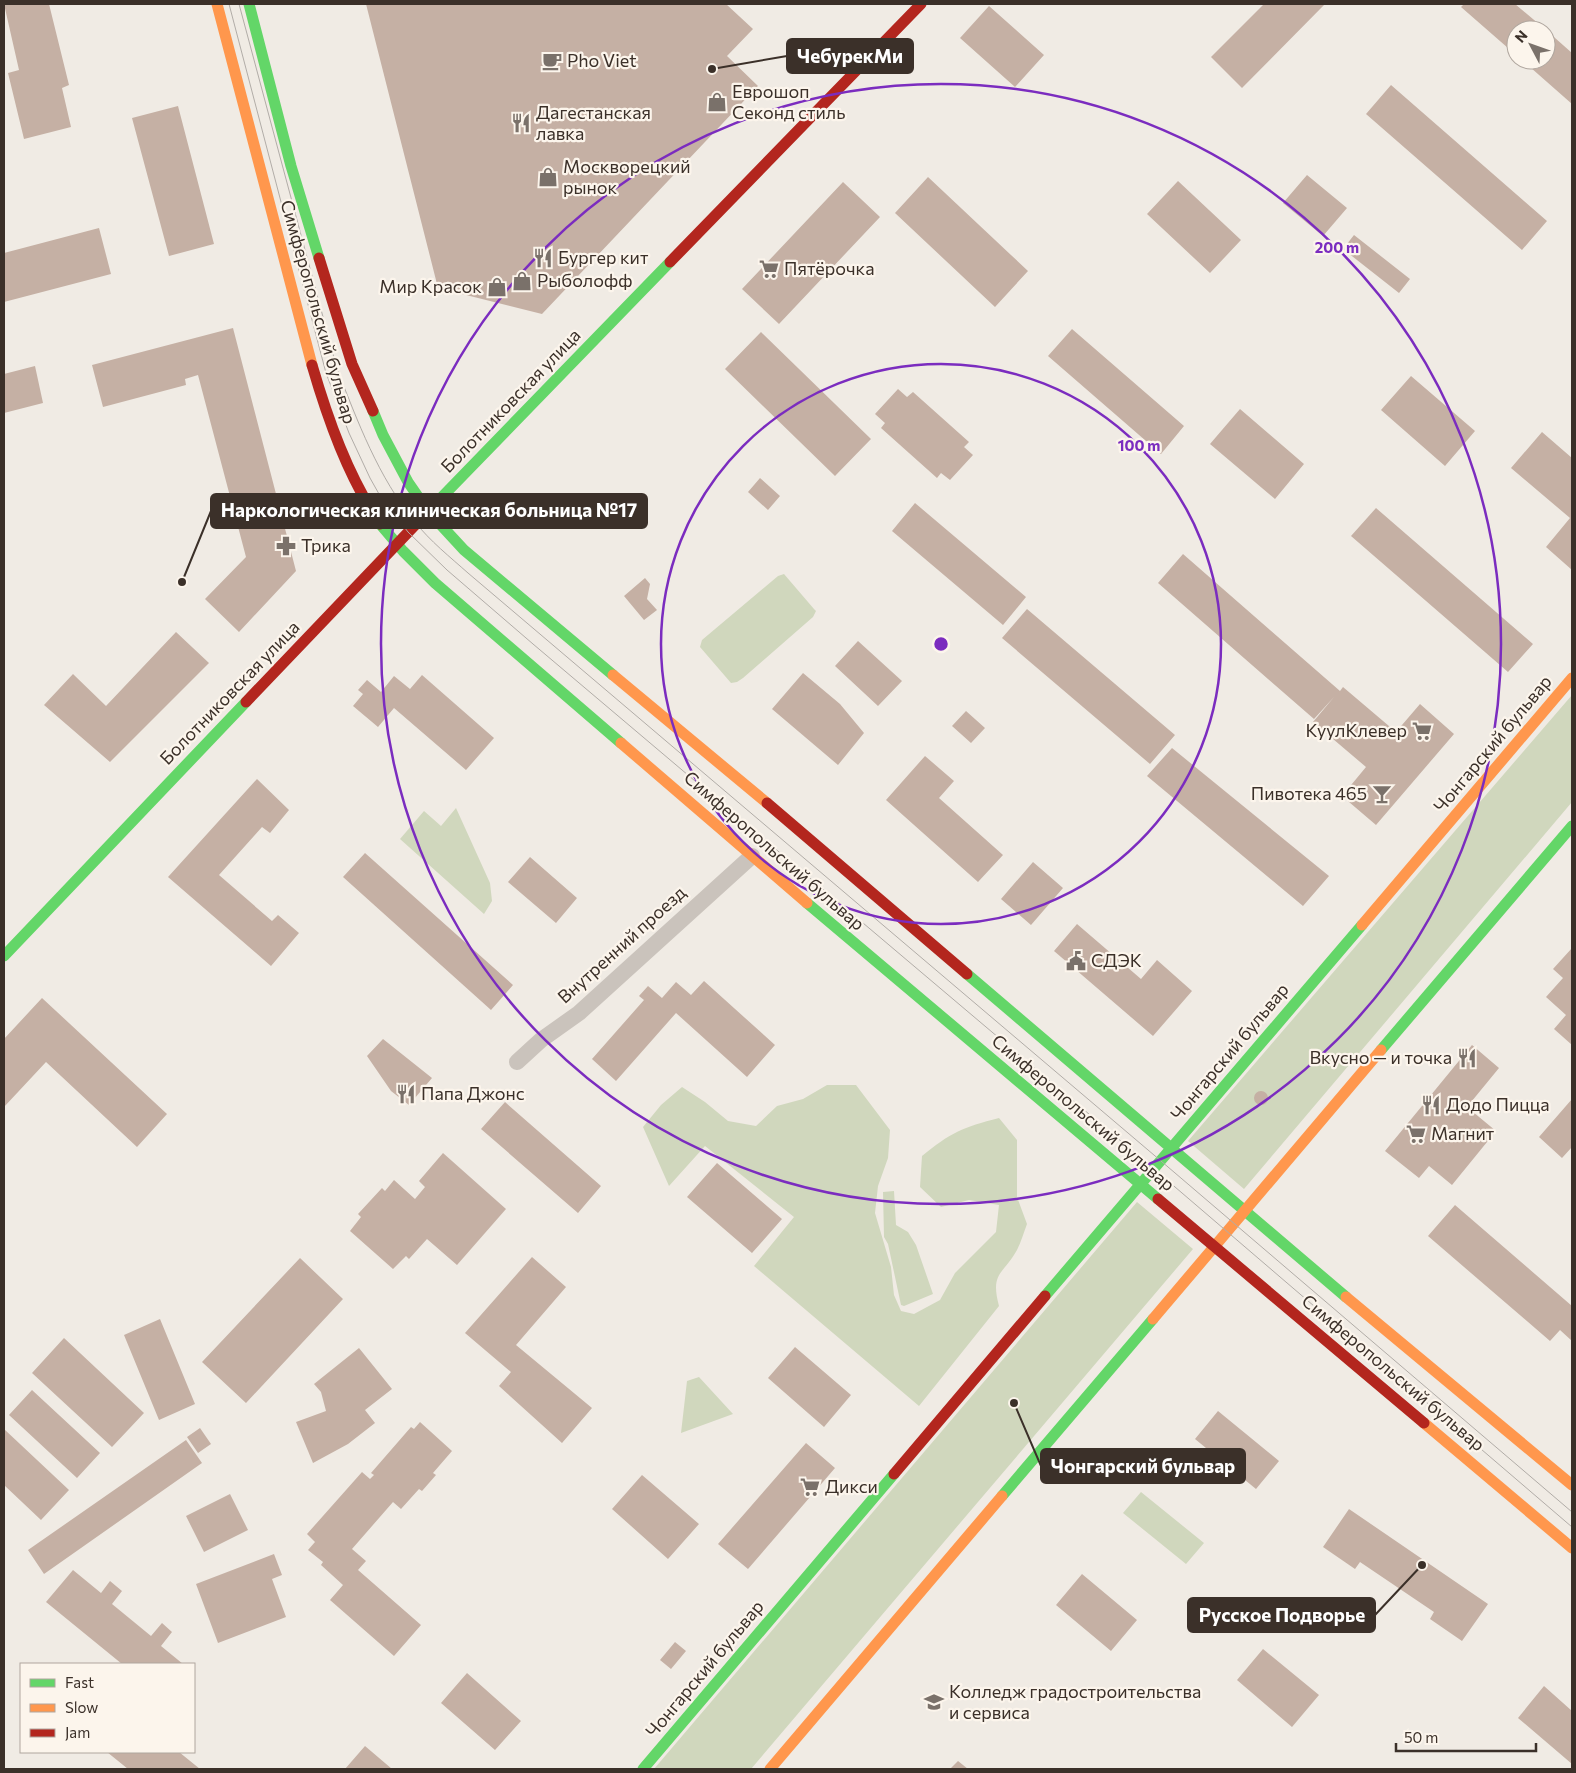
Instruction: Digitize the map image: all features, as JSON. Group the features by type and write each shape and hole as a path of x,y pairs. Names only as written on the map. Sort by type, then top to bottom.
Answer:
{"main road":[{"name":"Симферопольский бульвар","path":"217,4 298,319 318,387 340,447 375,516 396,545 435,583 752,856 1572,1548"},
{"name":"Симферопольский бульвар","path":"249,4 291,166 352,364 383,435 408,482 428,511 464,550 798,830 1170,1149 1572,1485"},
{"name":"Болотниковская улица","path":"4,956 428,511 921,4"},
{"name":"Чонгарский бульвар","path":"643,1769 1572,678"},
{"path":"770,1769 1572,826"}],"street":[{"name":"Внутренний проезд","path":"517,1062 541,1040 579,1013 752,856"}],"green space":[{"path":"784,574 816,611 813,617 743,678 731,683 700,647 702,640 778,576"},
{"path":"1572,695 1572,802 1244,1189 1188,1141"},
{"path":"456,808 490,883 492,901 484,914 400,839 424,811 441,826"},
{"path":"827,1085 856,1085 890,1130 888,1158 878,1186 875,1213 891,1267 894,1295 901,1311 914,1314 940,1300 955,1273 996,1232 999,1205 969,1200 941,1207 920,1187 922,1156 957,1132 976,1124 999,1118 1017,1140 1017,1197 1027,1224 1017,1250 997,1280 999,1306 919,1406 754,1266 794,1217 705,1146 669,1186 643,1127 661,1105 682,1087 705,1102 728,1121 756,1126 777,1106 803,1099"},
{"path":"894,1191 896,1225 908,1232 916,1245 933,1294 904,1306 901,1305 888,1244 884,1237 883,1192"},
{"path":"1137,1202 1193,1249 751,1769 654,1769"},
{"path":"699,1377 733,1414 681,1433 687,1381"},
{"path":"1141,1492 1204,1543 1186,1564 1123,1513"}],"building":[{"path":"4,4 49,4 69,85 62,88 71,127 24,139 8,73 19,70"},
{"name":"Москворецкий рынок","path":"366,4 726,4 753,29 727,56 758,86 542,314 438,288"},
{"path":"1264,4 1325,4 1242,88 1211,57"},
{"path":"1464,4 1515,4 1534,20 1506,20 1506,46 1461,7"},
{"path":"989,6 1044,55 1015,87 960,38"},
{"path":"1556,39 1572,53 1572,104 1533,70 1556,70"},
{"path":"1391,85 1547,221 1522,250 1366,114"},
{"path":"178,106 214,244 169,256 132,118"},
{"path":"1307,175 1347,208 1323,236 1283,203"},
{"path":"928,177 1028,271 995,307 895,213"},
{"path":"1178,181 1241,240 1210,273 1147,214"},
{"path":"843,182 880,217 779,324 742,289"},
{"path":"99,228 111,274 4,302 4,253"},
{"path":"1354,235 1410,279 1399,293 1343,249"},
{"path":"233,328 296,571 239,632 205,599 246,557 198,375 185,379 186,385 103,407 92,365"},
{"path":"1072,329 1184,426 1161,454 1048,356"},
{"path":"761,332 871,439 835,476 725,369"},
{"path":"35,366 43,403 4,413 4,374"},
{"path":"1411,376 1475,431 1445,466 1381,410"},
{"path":"898,389 907,397 913,392 969,442 964,447 973,455 950,480 941,473 937,478 881,428 885,423 875,414"},
{"path":"1240,409 1304,464 1275,499 1210,444"},
{"path":"1542,432 1572,458 1572,570 1546,547 1570,518 1511,468"},
{"path":"760,478 780,496 768,510 748,492"},
{"path":"915,503 1026,597 1003,625 892,531"},
{"path":"1376,508 1533,644 1508,672 1351,536"},
{"path":"1183,554 1340,691 1343,687 1396,732 1420,704 1454,734 1376,825 1342,796 1366,767 1313,722 1334,697 1314,719 1158,583"},
{"path":"645,578 650,584 647,599 657,610 644,620 624,596"},
{"path":"1027,609 1175,735 1150,764 1002,638"},
{"path":"176,632 209,663 110,762 44,705 73,674 106,706"},
{"path":"858,641 902,681 878,706 835,666"},
{"path":"803,673 840,704 864,733 838,765 772,709"},
{"path":"422,675 494,738 466,770 394,708 378,727 353,706 363,694 358,690 367,680 381,692 394,676 410,689"},
{"path":"966,711 985,728 971,743 952,726"},
{"path":"1172,748 1329,876 1303,906 1147,776"},
{"path":"925,756 954,781 939,798 1003,855 978,882 886,800"},
{"path":"257,779 289,810 270,833 262,827 219,875 272,921 278,915 299,933 271,966 168,877"},
{"path":"365,853 513,985 491,1010 343,877"},
{"path":"530,857 577,898 556,923 508,882"},
{"path":"1033,862 1063,888 1031,925 1001,899"},
{"path":"1077,924 1141,979 1157,960 1192,991 1153,1036 1054,951"},
{"path":"1572,948 1572,1045 1554,1029 1566,1015 1546,997 1563,978 1553,969"},
{"path":"704,981 775,1045 747,1077 676,1013 616,1081 592,1059 644,1000 639,996 648,986 662,998 676,982 691,995"},
{"path":"42,998 167,1114 137,1147 46,1062 4,1107 4,1039"},
{"path":"383,1039 432,1078 409,1105 391,1091 367,1056"},
{"path":"1472,1045 1499,1068 1467,1107 1496,1131 1452,1185 1429,1166 1419,1178 1385,1151"},
{"path":"1258,1091 1264,1091 1268,1098 1264,1105 1258,1105 1254,1101 1254,1095"},
{"path":"1572,1099 1572,1147 1562,1158 1539,1137"},
{"path":"505,1102 601,1186 578,1213 481,1129"},
{"path":"443,1153 506,1209 457,1265 427,1239 409,1259 406,1256 393,1269 350,1231 361,1217 358,1214 382,1188 385,1191 394,1180 415,1199 425,1187 419,1181"},
{"path":"717,1163 782,1219 752,1253 687,1197"},
{"path":"1455,1205 1572,1306 1572,1341 1560,1330 1550,1341 1428,1236"},
{"path":"532,1257 566,1287 516,1345 592,1408 562,1443 499,1386 511,1372 465,1333"},
{"path":"300,1258 343,1299 246,1403 202,1362"},
{"path":"160,1319 195,1404 159,1420 124,1335"},
{"path":"64,1338 144,1413 112,1447 32,1373"},
{"path":"795,1347 851,1395 824,1427 768,1378"},
{"path":"359,1348 392,1389 365,1410 375,1423 348,1444 313,1463 296,1422 326,1411 321,1392 314,1384"},
{"path":"32,1390 100,1453 77,1478 9,1415"},
{"path":"1218,1411 1279,1461 1256,1489 1195,1439"},
{"path":"420,1422 452,1451 433,1473 436,1475 422,1491 419,1489 401,1509 393,1502 352,1549 366,1561 358,1570 421,1625 394,1656 330,1600 343,1585 321,1565 323,1562 308,1550 315,1542 307,1534 362,1472 370,1479 374,1475 371,1473 411,1427 414,1429"},
{"path":"200,1428 211,1444 198,1453 187,1437"},
{"path":"4,1429 69,1490 41,1520 4,1485"},
{"path":"186,1440 202,1463 44,1574 28,1550"},
{"path":"806,1443 835,1468 748,1569 718,1544"},
{"path":"642,1475 699,1524 668,1559 612,1509"},
{"path":"230,1494 248,1530 204,1552 186,1516"},
{"path":"1349,1509 1488,1604 1462,1641 1430,1619 1434,1612 1360,1562 1355,1569 1323,1547"},
{"path":"274,1554 282,1575 272,1579 286,1617 218,1643 196,1584"},
{"path":"73,1570 101,1593 110,1581 122,1591 112,1604 151,1636 162,1623 172,1632 161,1646 182,1663 121,1663 46,1602"},
{"path":"1082,1574 1137,1620 1111,1651 1056,1605"},
{"path":"675,1642 686,1651 671,1669 660,1660"},
{"path":"1263,1649 1319,1695 1292,1727 1237,1680"},
{"path":"467,1673 521,1721 495,1750 441,1703"},
{"path":"1544,1686 1572,1711 1572,1764 1518,1718"},
{"path":"365,1746 392,1769 345,1769"},
{"path":"108,1753 180,1753 200,1769 128,1769"},
{"path":"958,1761 968,1769 950,1769"}],"tram line":[{"path":"229,4 326,373 349,433 370,478 379,494 408,532 447,570 533,644 1154,1169 1572,1527"},
{"path":"239,4 337,369 361,429 380,468 402,505 421,529 440,549 468,573 1572,1512"}],"traffic: fast":[{"path":"249,4 291,166 319,258"},
{"path":"439,500 670,262"},
{"path":"373,411 383,435 408,482 428,511 464,550 613,675"},
{"path":"380,524 403,551 435,583 621,743"},
{"path":"4,956 246,702"},
{"path":"1381,1050 1572,826"},
{"path":"807,903 1158,1199"},
{"path":"1045,1296 1362,925"},
{"path":"967,974 1346,1297"},
{"path":"1002,1496 1153,1319"},
{"path":"643,1769 894,1474"}],"traffic: slow":[{"path":"217,4 312,365"},
{"path":"613,675 767,803"},
{"path":"1362,925 1572,678"},
{"path":"621,743 807,903"},
{"path":"1153,1319 1381,1050"},
{"path":"1346,1297 1572,1485"},
{"path":"1424,1423 1572,1548"},
{"path":"770,1769 1002,1496"}],"traffic: jam":[{"path":"670,262 921,4"},
{"path":"319,258 352,364 373,411"},
{"path":"312,365 340,447 358,487 380,524"},
{"path":"246,702 439,500"},
{"path":"767,803 967,974"},
{"path":"1158,1199 1424,1423"},
{"path":"894,1474 1045,1296"}],"place":[{"name":"Pho Viet","path":"552,61"},
{"name":"ЧебурекМи","path":"712,69"},
{"name":"Еврошоп Секонд стиль","path":"717,102"},
{"name":"Дагестанская лавка","path":"521,123"},
{"name":"Москворецкий рынок","path":"548,177"},
{"name":"Бургер кит","path":"543,258"},
{"name":"Пятёрочка","path":"769,269"},
{"name":"Рыболофф","path":"522,281"},
{"name":"Мир Красок","path":"497,287"},
{"name":"Трика","path":"286,546"},
{"name":"Наркологическая клиническая больница №17","path":"182,582"},
{"name":"КуулКлевер","path":"1422,731"},
{"name":"Пивотека 465","path":"1382,794"},
{"name":"СДЭК","path":"1076,961"},
{"name":"Вкусно — и точка","path":"1467,1058"},
{"name":"Папа Джонс","path":"406,1094"},
{"name":"Додо Пицца","path":"1431,1105"},
{"name":"Магнит","path":"1416,1134"},
{"name":"Чонгарский бульвар","path":"1014,1403"},
{"name":"Дикси","path":"810,1487"},
{"name":"Русское Подворье","path":"1422,1565"},
{"name":"Колледж градостроительства и сервиса","path":"934,1702"}]}
